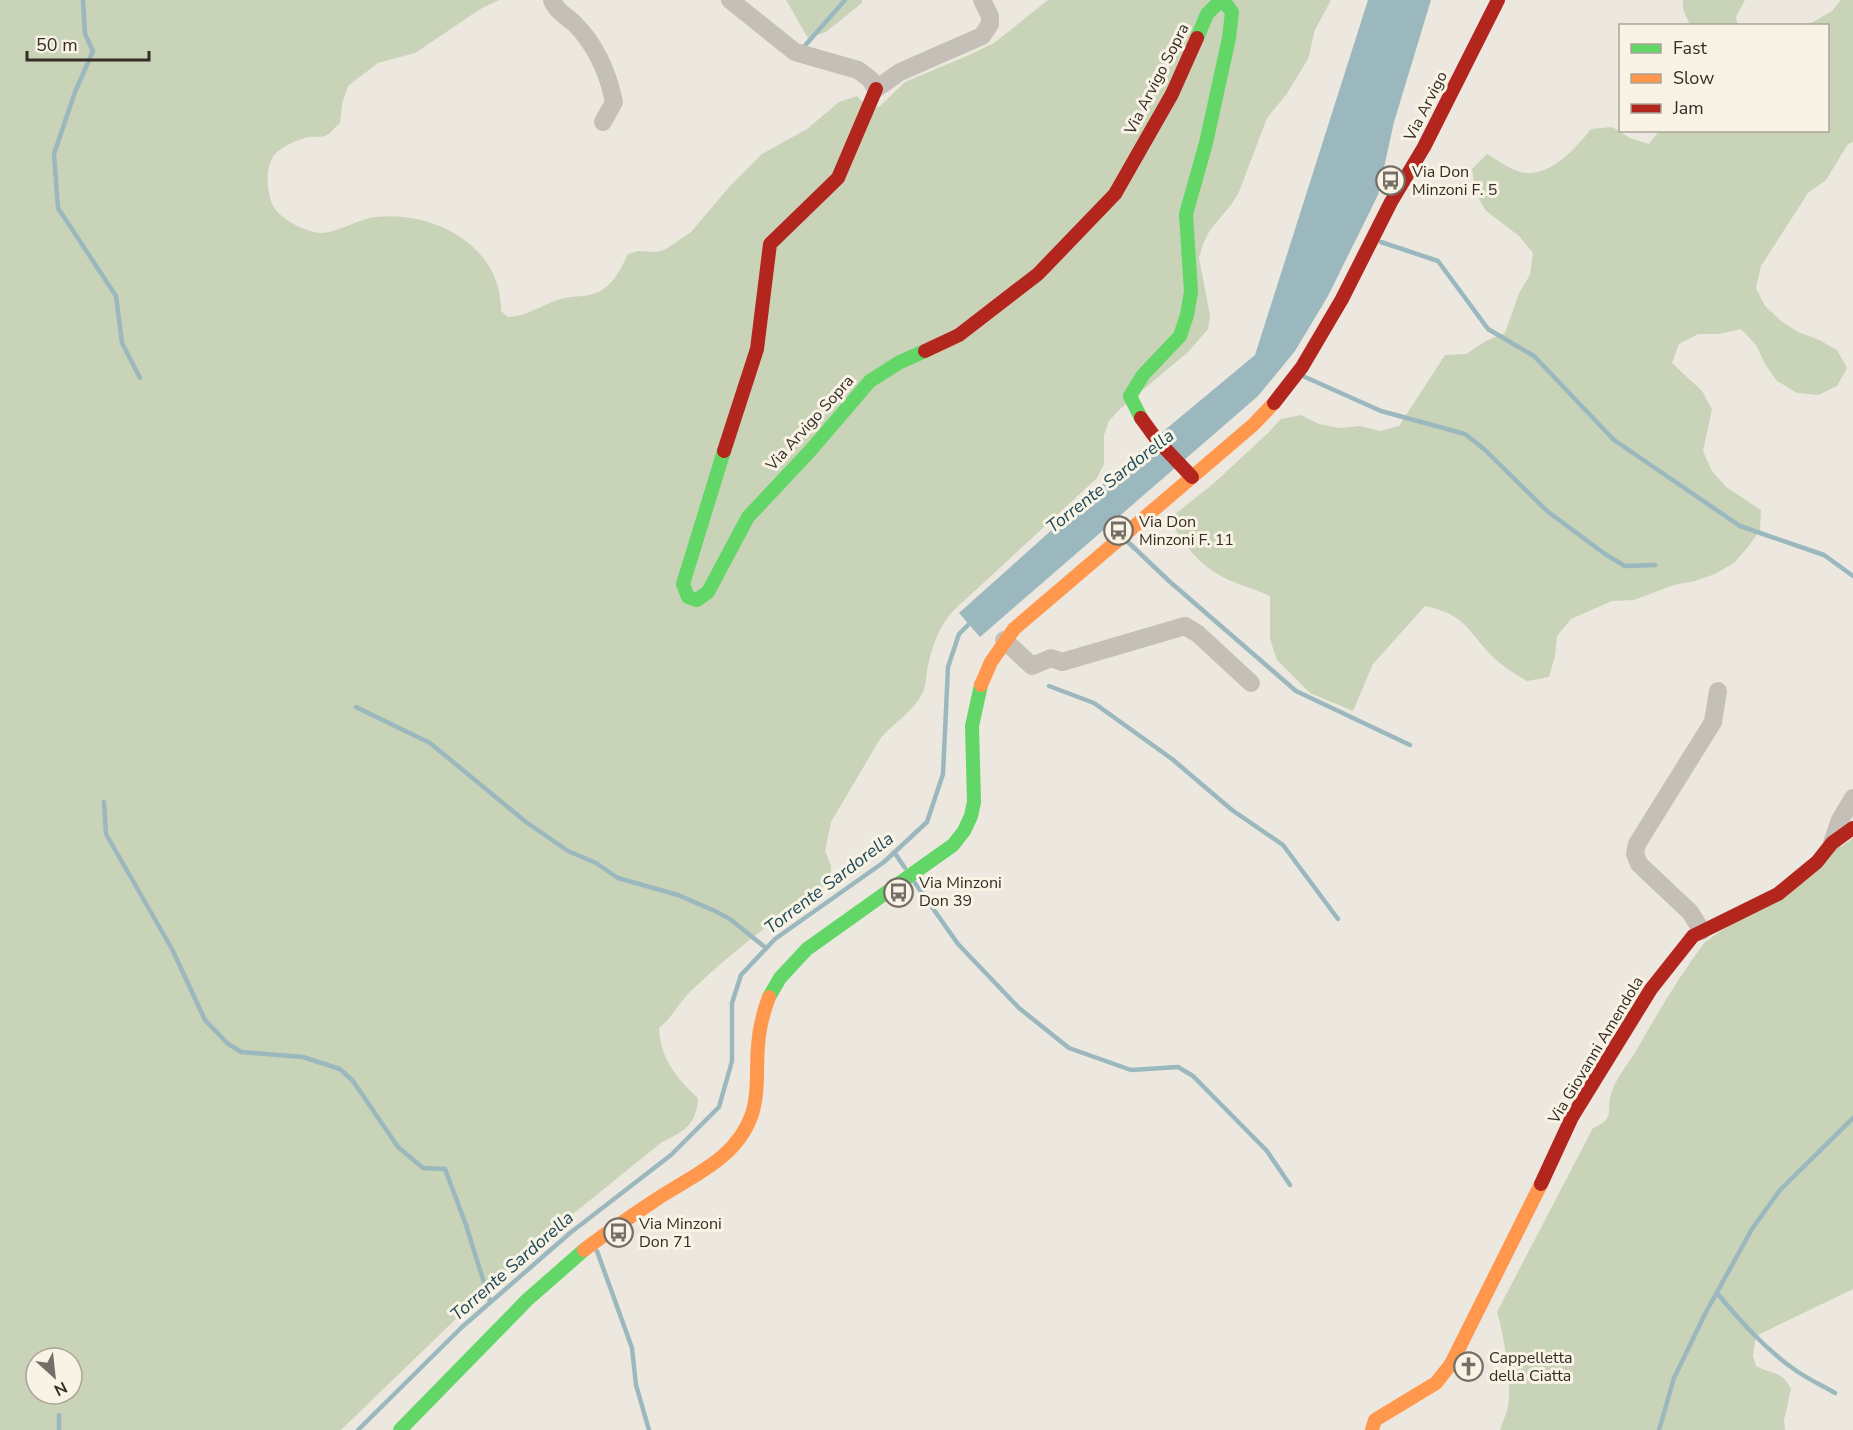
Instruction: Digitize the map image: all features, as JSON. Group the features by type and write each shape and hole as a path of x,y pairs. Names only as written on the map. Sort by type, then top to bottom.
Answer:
{"street":[{"path":"552,0 555,7 576,24 596,50 608,76 614,102 603,122"},
{"path":"730,0 795,52 858,70 870,79 876,89 900,72 982,36 990,24 990,16 982,0"},
{"name":"Via Arvigo","path":"400,1430 520,1307 582,1251 628,1217 716,1163 737,1143 751,1119 757,1100 757,1035 763,1010 772,989 785,970 825,935 953,845 968,826 973,815 977,792 971,740 975,701 994,653 1014,628 1189,474 1253,425 1282,394 1302,367 1342,299 1379,225 1424,147 1498,0"},
{"name":"Via Arvigo Sopra","path":"876,89 838,178 770,244 757,350 687,567 683,585 688,597 697,600 708,592 748,517 810,451 870,381 900,362 959,335 1038,274 1115,194 1172,94 1207,14 1218,3 1226,4 1233,12 1206,143 1186,214 1191,292 1187,315 1180,336 1143,375 1130,396 1146,429 1189,474"},
{"path":"1004,640 1032,666 1051,658 1062,662 1185,626 1198,634 1251,683"},
{"path":"1702,931 1689,912 1639,864 1635,854 1637,844 1713,722 1718,691"},
{"path":"1832,843 1840,820 1853,798"},
{"name":"Via Giovanni Amendola","path":"1372,1430 1375,1420 1436,1383 1451,1364 1525,1218 1572,1117 1651,989 1693,936 1778,894 1816,862 1832,843 1853,828"}],"green space":[{"path":"0,0 499,0 482,8 415,53 378,63 348,86 342,104 340,123 325,136 305,138 291,143 276,153 268,172 268,188 275,209 290,222 310,231 329,232 369,218 397,216 441,227 460,237 477,251 490,268 498,288 501,311 508,317 523,315 558,300 590,295 600,291 616,277 628,254 638,251 657,252 666,249 691,232 731,185 762,154 807,129 839,102 857,96 870,109 880,106 905,82 994,43 1048,0 1331,0 1315,30 1308,59 1286,95 1267,118 1239,192 1210,230 1203,244 1199,258 1210,315 1208,329 1188,352 1109,421 1104,435 1104,464 1097,478 947,618 933,646 922,694 913,707 880,739 831,822 825,851 831,866 831,882 776,919 725,960 687,995 659,1028 663,1049 671,1067 698,1098 692,1121 683,1131 662,1142 521,1256 341,1430 0,1430"},
{"path":"786,0 862,0 862,3 826,32 808,38"},
{"path":"1683,0 1745,0 1736,17 1738,24 1690,24 1683,9"},
{"path":"1841,0 1853,0 1853,142 1848,144 1826,180 1808,193 1761,266 1756,288 1765,306 1781,321 1798,332 1837,350 1847,368 1837,386 1818,395 1797,393 1777,381 1756,345 1741,329 1719,334 1698,334 1679,344 1672,363 1702,391 1712,409 1703,451 1712,471 1726,487 1761,510 1760,530 1748,547 1734,563 1715,574 1674,585 1634,600 1612,601 1571,619 1557,636 1555,656 1549,677 1527,681 1496,660 1464,624 1449,614 1425,606 1373,664 1353,711 1310,693 1277,660 1270,639 1270,596 1231,581 1210,569 1187,546 1169,519 1213,484 1281,419 1301,415 1319,424 1340,428 1360,426 1380,431 1399,426 1445,355 1466,354 1486,341 1505,333 1519,293 1530,275 1533,253 1519,236 1485,210 1475,191 1472,169 1487,154 1526,173 1545,170 1563,159 1591,129 1612,127 1630,138 1649,144 1658,132 1829,132 1829,24 1810,24 1832,11"},
{"path":"1853,838 1853,1289 1756,1336 1753,1356 1756,1366 1780,1376 1791,1389 1784,1420 1785,1430 1500,1430 1508,1407 1509,1386 1505,1346 1497,1312 1593,1128 1608,1117 1610,1097 1620,1076 1677,982 1705,942"}],"water":[{"path":"1368,0 1431,0 1394,122 1378,195 1328,296 1295,351 1258,396 980,637 959,613 1142,449 1255,355"}],"waterway":[{"path":"83,0 85,34 93,51 75,92 54,154 58,208 116,296 122,343 140,378"},
{"path":"802,49 845,0"},
{"path":"1381,242 1438,261 1488,329 1534,356 1614,440 1740,526 1824,555 1853,576"},
{"path":"1305,377 1381,411 1465,434 1484,449 1547,511 1605,554 1625,566 1655,565"},
{"path":"1128,542 1169,581 1296,691 1410,745"},
{"name":"Torrente Sardorella","path":"358,1430 461,1328 570,1233 671,1155 719,1107 732,1061 732,1003 741,975 775,939 884,862 927,822 943,774 948,667 959,634 973,620"},
{"path":"1049,686 1094,703 1172,759 1232,810 1283,845 1338,919"},
{"path":"356,707 430,743 526,822 568,851 596,863 618,878 678,895 715,911 730,919 766,948"},
{"path":"104,802 106,834 172,949 205,1020 227,1043 241,1052 303,1057 340,1069 353,1081 398,1147 423,1168 445,1169 466,1225 490,1302"},
{"path":"894,852 905,868"},
{"path":"915,883 958,944 1019,1008 1069,1048 1131,1070 1178,1067 1193,1076 1267,1151 1290,1185"},
{"path":"1659,1430 1674,1378 1706,1312 1752,1229 1780,1190 1853,1118"},
{"path":"597,1251 632,1348 636,1385 649,1430"},
{"path":"1717,1293 1776,1355 1798,1372 1835,1393"},
{"path":"59,1415 59,1430"}],"traffic: fast":[{"path":"1141,418 1130,396 1143,375 1180,336 1187,315 1191,292 1186,214 1206,143 1229,38 1232,12 1226,4 1218,3 1207,14 1197,38"},
{"path":"724,451 683,584 688,597 697,600 708,592 748,517 810,451 870,381 900,362 925,351"},
{"path":"769,997 780,978 807,949 953,845 964,831 974,802 972,726 981,685"},
{"path":"400,1430 527,1300 584,1250"}],"traffic: slow":[{"path":"981,685 991,662 1014,629 1253,425 1274,403"},
{"path":"584,1250 643,1208 703,1171 727,1152 746,1129 754,1106 759,1033 769,997"},
{"path":"1372,1430 1375,1420 1436,1383 1451,1364 1541,1184"}],"traffic: jam":[{"path":"1274,403 1302,367 1342,299 1391,202 1424,147 1498,0"},
{"path":"925,351 959,335 1038,274 1115,194 1172,94 1197,38"},
{"path":"724,451 757,349 770,244 838,178 876,89"},
{"path":"1141,418 1157,440 1192,477"},
{"path":"1541,1184 1572,1117 1651,989 1693,936 1778,894 1817,862 1832,843 1853,828"}],"place":[{"name":"Via Don Minzoni F. 5","path":"1391,181"},
{"name":"Via Don Minzoni F. 11","path":"1118,531"},
{"name":"Via Minzoni Don 39","path":"898,892"},
{"name":"Via Minzoni Don 71","path":"618,1233"},
{"name":"Cappelletta della Ciatta","path":"1468,1367"}]}
